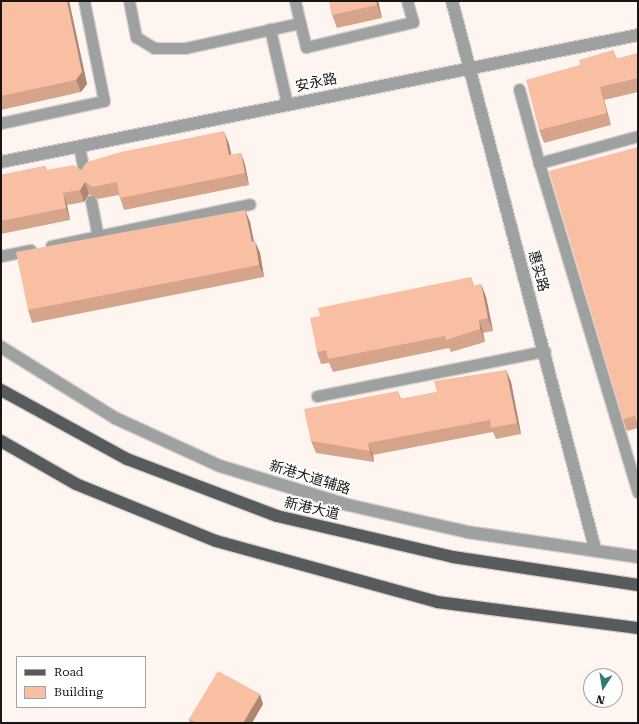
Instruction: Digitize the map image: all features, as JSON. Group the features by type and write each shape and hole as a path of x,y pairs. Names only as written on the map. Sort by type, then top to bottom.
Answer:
{"main road":[{"name":"新港大道","path":"1,390 127,459 277,516 453,557 638,585"},
{"path":"1,441 76,484 216,541 437,602 638,628"}],"street":[{"name":"惠实路","path":"452,1 545,351 595,549"},
{"name":"安永路","path":"1,162 470,66 638,35"},
{"name":"新港大道辅路","path":"1,347 115,418 220,466 344,504 460,530 595,549 638,557"}],"lane":[{"path":"1,123 104,101 84,1"},
{"path":"129,1 136,37 154,48 185,48 300,23"},
{"path":"295,1 306,47 413,22 407,1"},
{"path":"270,29 287,104"},
{"path":"519,89 539,163 635,492 638,492"},
{"path":"539,163 638,136"},
{"path":"79,146 86,176"},
{"path":"91,201 98,236"},
{"path":"1,256 250,204"},
{"path":"317,396 545,351"}],"building":[{"path":"1,1 67,1 82,72 76,80 1,96"},
{"path":"329,1 376,1 377,5 332,15"},
{"path":"613,50 616,59 638,53 638,78 600,87 607,113 539,130 526,80 580,65 579,60"},
{"path":"224,131 229,155 241,153 245,173 120,198 117,182 93,187 85,182 80,190 63,193 66,208 1,221 1,175 45,166 46,170 74,165 81,170 87,162 121,152"},
{"path":"638,147 638,426 635,416 623,419 549,171"},
{"path":"245,210 252,242 255,241 259,265 28,310 16,252"},
{"path":"471,277 473,286 481,284 488,318 479,320 480,329 446,340 445,336 328,359 326,350 317,352 310,318 320,316 318,308"},
{"path":"506,370 517,423 491,428 490,420 368,443 370,451 311,441 304,409 398,391 400,399 437,392 434,381"},
{"path":"218,671 260,694 243,723 197,723 189,719"}]}
